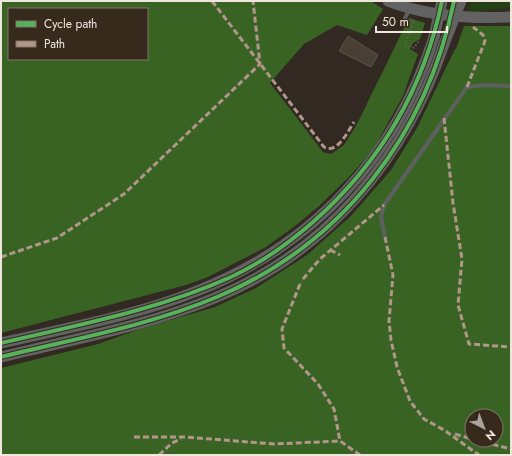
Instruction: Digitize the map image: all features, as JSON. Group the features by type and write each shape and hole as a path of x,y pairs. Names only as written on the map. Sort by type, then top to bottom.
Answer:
{"main road":[{"path":"388,1 411,12 472,19 511,17"},
{"path":"1,343 112,317 195,292 232,277 293,240 344,193 370,163 406,107 419,78 434,37 442,1"},
{"path":"444,44 454,1"},
{"path":"1,356 137,323 196,305 236,288 282,263 318,236 340,216 381,169 399,143 422,100 461,1"}],"lane":[{"path":"404,21 411,12"},
{"path":"386,237 381,217 384,205 466,87 484,85 498,87 511,86"}],"path":[{"path":"411,12 411,20 414,21 405,44 414,48 418,42 424,45"},
{"path":"300,284 303,279"}],"green space":[{"path":"1,1 371,1 383,9 367,35 337,25 304,44 270,83 323,152 331,154 344,145 357,124 409,18 425,23 420,39 413,43 410,49 418,54 403,96 373,150 349,177 318,207 266,247 208,277 186,285 1,333"},
{"path":"470,1 511,1 511,8 469,11"},
{"path":"464,26 511,26 511,455 1,455 1,368 98,344 140,329 215,307 256,288 307,255 351,216 391,170 417,128 455,49"}],"building":[{"path":"348,36 378,55 371,67 339,51"}],"marked path":[{"path":"212,1 324,147 329,149 338,145 354,122"},
{"path":"1,257 57,238 124,194 260,64 253,1"},
{"path":"467,87 485,41 483,35 473,27"},
{"path":"444,118 453,203 462,259 458,305 469,344 511,347"},
{"path":"303,279 320,259 384,205"},
{"path":"385,237 393,275 389,321 391,340 397,367 410,401 424,419 444,430 479,455"},
{"path":"330,250 340,255"},
{"path":"300,284 282,329 284,348 318,384 334,409 340,441"},
{"path":"455,434 464,437"},
{"path":"134,437 185,437 274,444 340,441 360,455"},
{"path":"159,455 172,443 181,439"},
{"path":"504,447 511,449"}],"cycle path":[{"path":"1,343 118,316 203,289 231,277 253,265 294,237 313,222 359,175 379,149 396,122 411,94 424,64 442,1"},
{"path":"1,357 137,324 191,307 217,297 262,275 303,247 340,215 373,179 400,139 423,96 441,50 454,1"}]}
